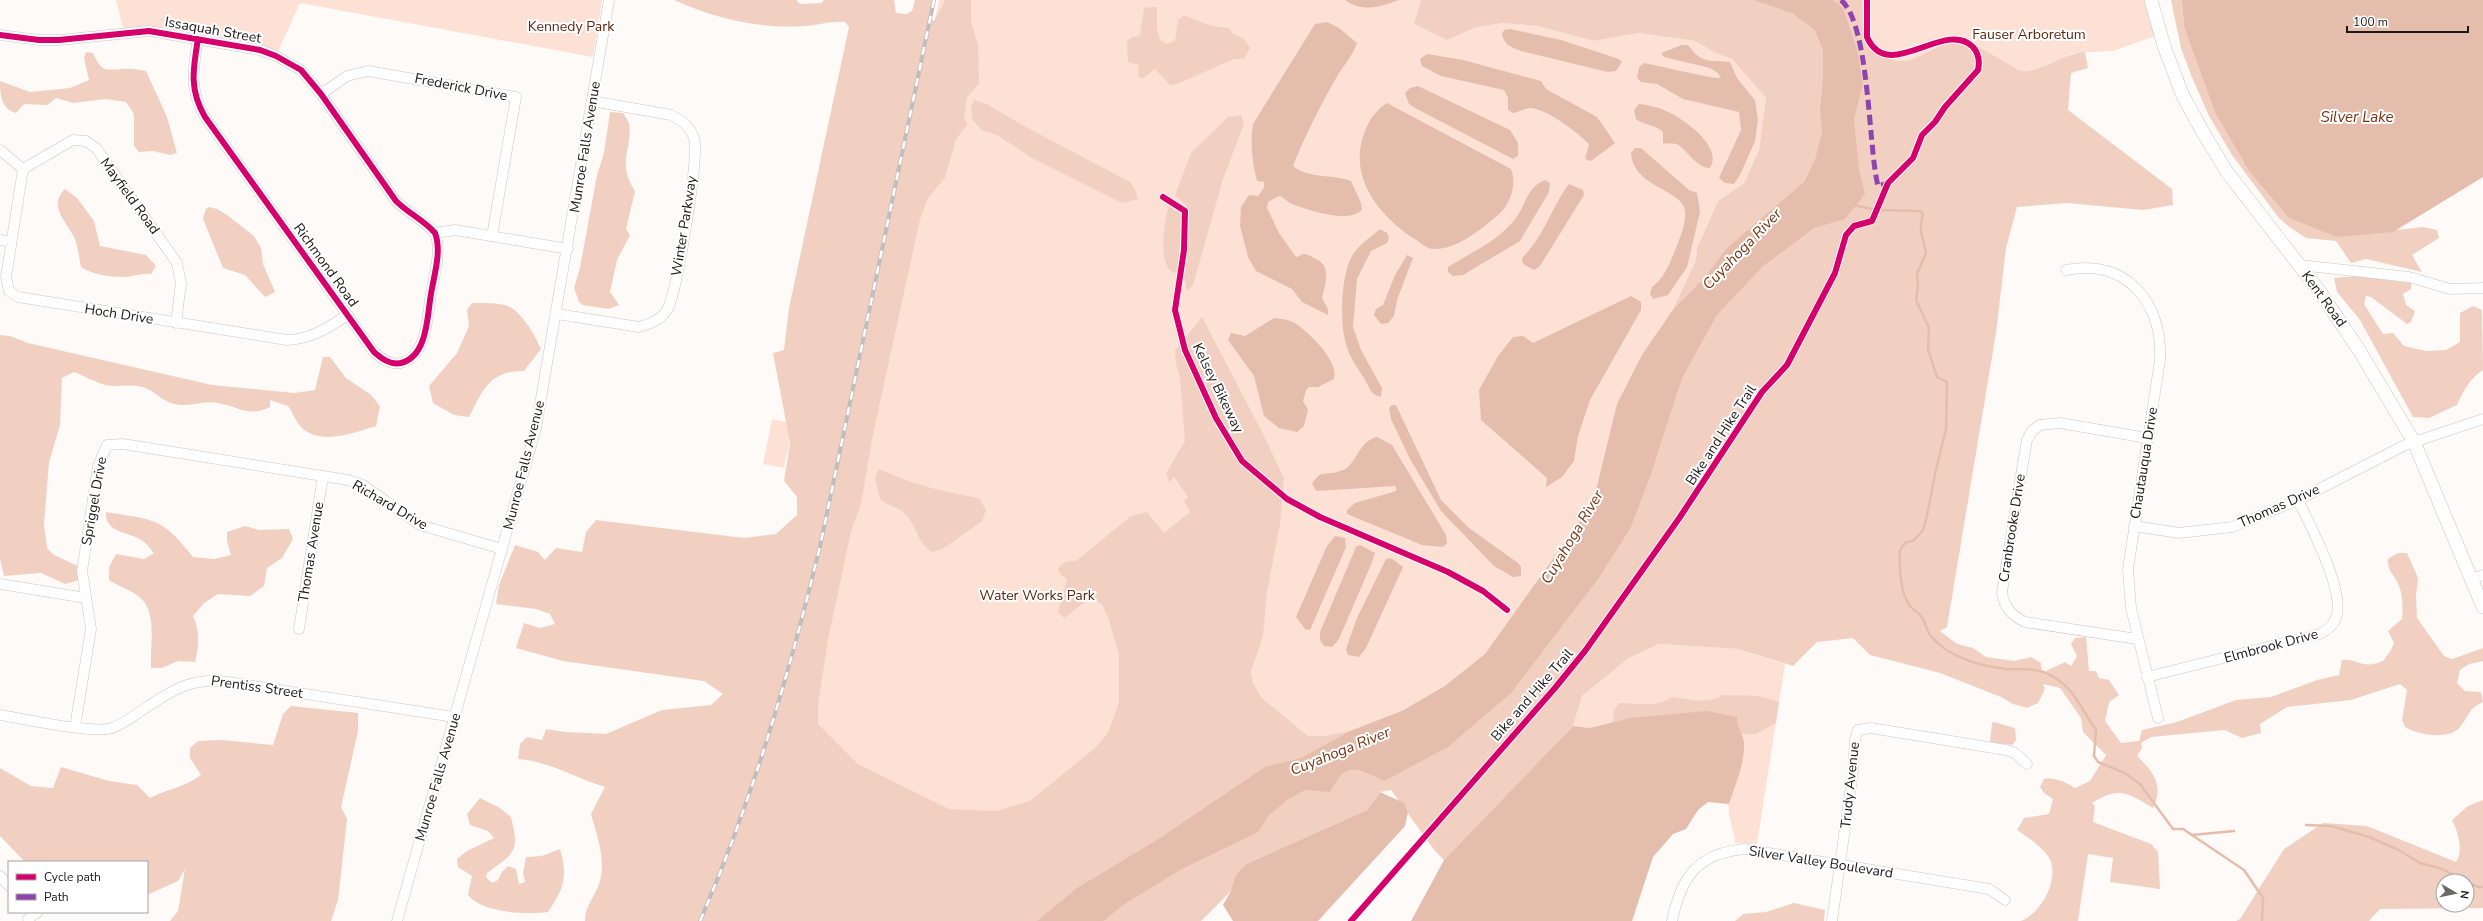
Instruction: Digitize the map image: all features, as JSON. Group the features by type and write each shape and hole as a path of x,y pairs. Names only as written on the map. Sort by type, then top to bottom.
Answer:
{"main road":[{"name":"Kent Road","path":"2151,0 2164,46 2183,96 2204,134 2227,172 2299,265 2360,350 2414,442 2477,577 2483,607"}],"street":[{"name":"Munroe Falls Avenue","path":"397,921 536,428 557,314 609,0"},
{"name":"Issaquah Street","path":"0,34 39,40 59,40 149,31 260,50 284,59 301,70 321,94 406,212 435,233"},
{"name":"Richmond Road","path":"198,39 192,79 198,103 374,352 385,361 400,363 412,358 422,343 437,255 435,233"},
{"name":"Frederick Drive","path":"321,94 347,76 368,71 516,97 492,236"},
{"name":"Winter Parkway","path":"557,314 639,327 655,321 666,312 670,305 683,236 696,149 691,130 682,121 671,115 592,101"},
{"name":"Mayfield Road","path":"22,169 73,140 86,141 96,148 176,263 181,283 176,323"},
{"path":"0,150 22,169"},
{"name":"Hoch Drive","path":"22,169 6,285 9,291 18,298 288,340 306,338 320,333 348,315"},
{"path":"435,233 456,230 568,249"},
{"path":"0,240 11,242"},
{"path":"2299,265 2409,277 2450,289 2483,288"},
{"name":"Chautauqua Drive","path":"2066,270 2082,267 2100,268 2116,273 2147,300 2160,331 2160,360 2128,569 2128,588 2137,639 2158,718"},
{"name":"Thomas Drive","path":"2134,526 2179,533 2202,532 2232,527 2298,500 2381,456 2414,442 2483,419"},
{"name":"Cranbrooke Drive","path":"2137,639 2026,622 2015,617 2007,609 2003,602 2002,592 2027,440 2032,431 2040,425 2060,423 2147,438"},
{"name":"Spriggel Drive","path":"75,727 91,636 82,571 98,466 107,445 124,444 300,473"},
{"name":"Richard Drive","path":"300,473 323,476 363,485 404,516 433,530 502,549"},
{"name":"Thomas Avenue","path":"299,629 323,476"},
{"name":"Elmbrook Drive","path":"2147,677 2320,634 2334,623 2338,605 2334,588 2323,554 2298,500"},
{"path":"0,584 86,598"},
{"name":"Prentiss Street","path":"0,714 75,727 106,730 130,719 169,692 183,685 203,680 228,682 454,717"},
{"name":"Trudy Avenue","path":"1832,921 1841,864 1855,739 1856,733 1862,728 2006,750 2015,753 2027,764"},
{"name":"Silver Valley Boulevard","path":"1672,921 1678,894 1686,880 1695,869 1716,855 1744,849 1989,889 2005,900"},
{"path":"0,876 8,885"}],"green space":[{"name":"Kennedy Park","path":"116,0 602,0 593,57 300,3 276,56 124,32"},
{"name":"Water Works Park","path":"939,0 1345,0 1359,7 1365,8 1399,0 1421,0 1414,24 1447,40 1477,27 1503,23 1537,26 1594,41 1639,33 1695,41 1716,53 1732,59 1766,98 1759,150 1744,183 1718,201 1697,248 1696,260 1672,311 1642,355 1617,404 1593,503 1485,654 1445,686 1402,711 1350,731 1324,736 1308,736 1262,698 1253,683 1250,661 1107,828 757,787 826,540"},
{"name":"Fauser Arboretum","path":"1862,0 2147,0 2155,36 2113,51 2073,53 2032,72 2021,71 1979,48 1970,41 1943,45 1912,59 1897,61 1878,54 1872,50 1865,40 1863,30"},
{"path":"772,419 793,424 784,468 763,464"},
{"path":"1659,644 1738,649 1785,664 1757,844 1735,843 1730,817 1729,803 1731,793 1743,758 1741,739 1737,728 1629,718 1590,728 1573,726 1582,696 1629,658"}],"shaded area":[{"path":"674,0 796,0 800,4 821,3 824,0 894,0 896,13 906,14 912,11 915,0 934,0 930,19 934,21 945,0 971,0 971,21 978,45 979,84 967,97 964,119 968,124 956,139 945,178 928,198 920,219 872,439 861,504 851,531 828,640 818,705 818,724 858,764 949,809 996,811 1030,801 1095,748 1108,733 1119,702 1119,655 1109,620 1102,604 1089,599 1064,618 1058,612 1067,579 1061,575 1058,569 1066,562 1076,561 1131,516 1147,512 1164,533 1190,512 1184,501 1188,497 1174,477 1169,482 1166,473 1185,441 1180,378 1176,364 1175,351 1202,317 1263,434 1284,478 1280,524 1267,592 1263,636 1251,671 1253,683 1262,698 1308,736 1324,736 1350,731 1402,711 1445,686 1485,654 1593,503 1617,404 1642,355 1672,311 1696,260 1697,248 1718,201 1744,183 1759,150 1766,98 1732,59 1716,53 1695,41 1639,33 1594,41 1537,26 1503,23 1477,27 1447,40 1414,24 1421,0 1862,0 1863,30 1865,40 1872,50 1878,54 1897,61 1912,59 1939,46 1953,42 1961,37 2021,71 2037,69 2076,53 2085,52 2088,68 2071,73 2068,110 2172,189 2173,205 2143,210 2067,203 2017,207 2006,248 1996,333 1947,627 1940,631 1957,644 1973,648 1986,657 2014,661 2031,657 2041,663 2042,673 2065,662 2071,666 2077,656 2071,644 2075,638 2086,637 2089,671 2096,671 2099,678 2109,680 2119,695 2109,702 2105,721 2121,743 2139,741 2142,730 2177,722 2236,700 2271,697 2317,680 2339,675 2342,660 2365,664 2383,661 2394,643 2388,631 2402,619 2401,592 2390,570 2388,559 2398,553 2407,553 2418,578 2416,596 2417,618 2444,656 2452,659 2483,648 2483,661 2469,664 2460,670 2457,683 2465,691 2481,692 2483,702 2472,710 2456,731 2442,735 2426,734 2405,727 2402,720 2407,690 2400,684 2351,700 2287,707 2260,724 2261,733 2242,738 2225,730 2151,737 2141,743 2142,748 2137,756 2156,780 2158,793 2153,808 2130,795 2117,793 2110,794 2092,803 2095,806 2093,822 2151,844 2158,852 2160,889 2110,882 2113,858 2088,854 2078,921 2021,921 2036,911 2042,903 2051,884 2052,864 2048,856 2041,848 2017,830 2024,818 2049,814 2053,799 2044,793 2040,787 2044,779 2060,780 2075,788 2090,781 2106,755 2083,732 2081,718 2060,688 2043,684 2045,689 2038,703 2027,708 2013,704 2001,697 1940,673 1870,655 1853,638 1817,642 1793,666 1738,649 1659,644 1629,658 1582,696 1573,726 1444,860 1435,851 1391,790 1380,792 1367,810 1246,864 1235,876 1231,891 1201,921 585,921 586,911 599,884 602,866 602,858 591,814 605,787 551,766 529,760 518,759 520,744 527,737 542,740 546,729 566,732 606,734 662,710 711,705 723,694 704,681 563,661 516,648 524,623 540,628 555,624 550,614 536,609 496,604 499,585 515,545 538,552 545,560 556,548 582,552 586,532 596,520 744,538 776,534 797,515 797,497 784,481 790,443 773,353 784,350 789,308 849,27 845,22 789,27 755,24 722,17 690,7"},
{"path":"2171,0 2182,0 2184,26 2337,237 2423,227 2437,230 2439,238 2412,255 2422,272 2366,259 2351,263 2336,241 2306,238 2278,217 2232,155 2209,116 2181,48"},
{"path":"1157,7 1157,29 1160,40 1166,44 1175,41 1178,20 1184,15 1211,25 1229,28 1233,34 1243,38 1250,48 1244,59 1234,59 1177,84 1170,85 1155,69 1142,79 1138,76 1139,65 1128,62 1127,43 1130,38 1140,35 1144,8"},
{"path":"86,52 93,53 101,67 107,69 146,71 167,117 177,153 170,155 153,151 139,152 134,146 134,114 126,102 106,99 73,103 56,98 47,105 24,104 16,113 4,105 0,91 0,81 30,92 70,88 89,80 84,58"},
{"path":"974,100 987,104 1024,126 1130,182 1135,189 1138,199 1122,203 1032,158 997,135 982,130 972,119 971,107"},
{"path":"610,112 623,113 629,123 630,132 626,164 629,181 635,191 626,229 630,235 617,260 610,292 619,305 608,309 583,305 579,302 574,288 580,268 597,175 604,153"},
{"path":"1241,115 1244,124 1223,179 1193,285 1187,291 1184,276 1187,206 1175,195 1191,153 1228,117"},
{"path":"65,189 77,198 94,221 100,246 146,255 156,266 151,274 127,277 101,275 81,267 75,239 58,208 60,195"},
{"path":"1169,206 1181,214 1183,221 1177,272 1174,273 1165,261 1163,242 1165,222"},
{"path":"209,207 217,209 227,215 254,236 261,248 263,264 275,292 265,297 245,275 223,268 203,219 206,209"},
{"path":"2357,276 2411,283 2411,289 2403,294 2406,305 2415,311 2411,322 2407,324 2371,297 2366,296 2364,304 2383,334 2393,333 2404,346 2426,351 2446,350 2460,342 2460,313 2473,306 2482,310 2483,370 2478,373 2467,385 2457,405 2429,418 2413,417 2360,320 2337,292 2334,278"},
{"path":"472,303 498,304 512,308 529,327 541,349 524,371 503,374 495,378 483,391 469,417 454,415 433,403 429,386 457,353 469,326 467,310"},
{"path":"0,335 10,336 28,343 212,385 294,393 315,390 323,357 330,357 346,378 371,395 380,406 376,426 358,432 337,436 318,436 309,433 301,427 288,406 270,400 270,407 255,411 243,410 225,404 212,402 180,405 171,403 143,387 132,385 105,385 74,372 62,378 60,425 49,462 44,524 47,548 54,555 82,568 83,579 65,584 41,573 4,576 0,559"},
{"path":"879,469 928,487 979,498 986,510 982,521 944,548 933,552 921,541 905,514 880,499 875,477"},
{"path":"106,512 156,522 173,534 193,557 214,559 231,555 227,541 227,532 245,526 259,530 289,529 293,539 282,558 267,568 264,586 250,596 218,594 204,603 193,616 197,627 198,639 195,662 178,661 162,668 151,668 152,635 148,610 142,599 109,580 109,567 116,554 144,559 154,553 143,541 113,528 109,524"},
{"path":"1723,695 1759,696 1779,703 1776,723 1756,734 1740,734 1737,728 1629,718 1613,722 1614,711 1619,703 1654,704 1660,703 1672,697 1705,701"},
{"path":"291,706 358,713 358,731 341,807 347,819 338,900 331,921 170,921 178,911 185,869 178,881 148,895 148,861 24,861 0,836 0,768 31,786 53,788 61,767 109,781 137,785 150,798 188,783 201,775 190,758 190,748 198,741 222,740 273,745 283,714"},
{"path":"1994,722 2015,728 2016,740 2012,745 1990,742 1992,723"},
{"path":"480,798 500,808 511,817 514,829 514,845 509,856 487,873 486,877 492,883 498,880 502,872 508,866 516,869 519,884 525,882 523,873 526,857 542,856 560,849 564,867 563,882 558,896 548,912 517,913 494,909 483,906 468,895 472,876 458,867 457,859 467,851 494,838 488,831 470,825 467,814"},
{"path":"2483,800 2483,908 2475,908 2475,873 2435,873 2435,908 2380,909 2369,921 2236,921 2240,919 2284,849 2323,823 2367,826 2456,862 2460,852 2460,847 2458,835 2452,820 2468,806"},
{"path":"1794,903 1825,910 1824,921 1735,921 1743,914 1766,912"}],"water":[{"path":"1345,0 1399,0 1378,7 1365,8"},
{"name":"Cuyahoga River","path":"1754,0 1833,0 1843,8 1857,49 1863,84 1854,119 1859,170 1865,194 1845,219 1814,228 1762,267 1717,315 1682,378 1651,474 1631,527 1598,579 1511,693 1448,747 1384,781 1365,772 1352,770 1341,775 1330,792 1305,790 1287,800 1269,815 1258,832 1182,869 1126,903 1103,921 1037,921 1077,888 1160,838 1265,767 1301,758 1350,731 1402,711 1445,686 1485,654 1593,503 1617,404 1642,355 1672,311 1705,277 1727,248 1804,182 1815,160 1822,132 1820,109 1823,81 1823,50 1815,30 1792,13"},
{"name":"Silver Lake","path":"2182,0 2483,0 2483,177 2393,232 2337,237 2289,218 2249,171 2215,112 2184,26"},
{"path":"1327,22 1339,28 1357,43 1318,112 1293,166 1313,175 1351,181 1361,203 1362,210 1356,214 1338,216 1317,212 1292,204 1279,196 1268,202 1267,208 1279,233 1296,257 1307,254 1321,262 1324,266 1326,276 1322,298 1328,309 1328,315 1302,302 1292,289 1256,271 1248,257 1240,226 1241,207 1249,195 1258,196 1264,188 1264,182 1257,181 1254,167 1252,152 1253,124 1315,24"},
{"path":"1510,29 1561,40 1619,59 1622,62 1616,71 1608,72 1521,51 1511,47 1504,41 1502,34 1504,30"},
{"path":"1682,45 1688,45 1693,51 1706,60 1730,62 1737,78 1755,100 1758,120 1755,141 1740,175 1734,184 1725,183 1719,178 1741,130 1739,112 1683,99 1657,84 1641,82 1637,78 1639,67 1644,63 1698,75 1721,78 1718,73 1710,68 1664,57 1661,53"},
{"path":"1427,54 1463,60 1541,81 1546,89 1597,117 1615,143 1591,161 1585,159 1589,144 1562,122 1546,113 1531,108 1513,113 1508,110 1508,98 1504,90 1441,76 1422,66 1420,59"},
{"path":"1418,86 1510,130 1518,143 1518,156 1513,159 1409,104 1405,93 1410,88"},
{"path":"1387,103 1511,169 1513,175 1512,194 1503,210 1484,227 1468,238 1452,246 1434,249 1423,245 1400,229 1388,218 1369,192 1363,178 1360,163 1360,147 1365,131 1376,112"},
{"path":"1639,104 1656,107 1663,110 1682,120 1700,134 1711,151 1713,160 1710,168 1700,165 1676,144 1663,143 1663,132 1660,129 1636,119 1634,110"},
{"path":"1635,148 1641,148 1689,190 1697,193 1700,212 1687,267 1668,295 1653,299 1650,294 1652,287 1664,274 1672,259 1683,229 1685,210 1682,203 1675,197 1648,180 1640,173 1634,164 1631,153"},
{"path":"1545,180 1550,183 1549,192 1520,241 1463,275 1453,276 1448,272 1448,267 1484,246 1502,233 1516,218 1534,187"},
{"path":"1569,184 1583,190 1584,195 1540,266 1534,270 1523,264 1522,258 1537,240 1557,202"},
{"path":"1380,229 1387,233 1389,238 1387,243 1371,251 1357,279 1353,327 1361,350 1382,388 1381,397 1377,396 1370,390 1355,365 1346,345 1342,321 1342,298 1348,264 1352,256 1361,245"},
{"path":"1407,255 1413,258 1397,300 1394,316 1388,323 1381,324 1374,315 1376,309 1383,305 1395,275"},
{"path":"1631,296 1641,302 1641,310 1590,400 1578,436 1574,461 1562,477 1546,487 1547,478 1481,420 1479,390 1498,356 1513,337 1523,336 1533,343"},
{"path":"1274,318 1284,319 1295,323 1308,333 1328,356 1334,372 1334,379 1318,387 1309,387 1306,390 1303,401 1308,410 1304,426 1297,432 1279,428 1264,416 1254,376 1228,340 1231,333 1245,336"},
{"path":"1392,405 1396,405 1441,500 1469,528 1518,563 1521,567 1521,576 1513,577 1494,566 1441,511 1410,459 1391,419 1389,408"},
{"path":"1377,437 1392,445 1446,535 1447,543 1443,547 1422,545 1347,514 1347,510 1355,503 1393,492 1397,490 1395,486 1316,491 1312,483 1319,475 1339,472 1346,469 1364,445"},
{"path":"1335,536 1345,538 1346,547 1310,630 1305,629 1296,617 1327,546"},
{"path":"1360,545 1375,553 1373,560 1339,639 1332,647 1324,646 1320,640 1320,632 1356,547"},
{"path":"1391,558 1403,567 1366,648 1359,657 1348,655 1346,649 1357,618 1386,559"},
{"path":"1707,711 1737,717 1738,725 1744,740 1744,751 1737,782 1729,804 1708,802 1698,810 1686,829 1673,834 1653,857 1632,921 1411,921 1444,860 1573,726 1590,728 1629,718"},
{"path":"1380,792 1404,803 1408,812 1405,826 1318,921 1233,921 1223,905 1231,891 1235,876 1246,864 1367,810"}],"waterway":[{"path":"1853,205 1872,209"},
{"path":"1881,210 1920,211 1923,214 1921,230 1926,253 1917,274 1918,285 1916,300 1929,328 1928,349 1937,377 1947,382 1946,429 1927,516 1923,530 1914,540 1905,543 1900,550 1902,587 1907,601 1910,606 1922,617 1930,635 1937,643 1955,655 1975,663 1996,668 2038,670 2048,674 2065,685 2096,730 2094,756 2098,762 2125,773 2140,784 2173,829 2183,829 2244,870 2263,898 2262,921"},
{"path":"2306,825 2331,826 2369,837 2397,849 2420,863 2442,869 2478,887 2483,887"},
{"path":"2192,835 2234,831"}],"railway":[{"path":"700,921 737,828 769,734 809,590 821,542 934,0"}],"marked path":[{"path":"1841,0 1851,14 1858,34 1863,59 1878,186 1888,183"}],"cycle path":[{"name":"Bike and Hike Trail","path":"1351,921 1555,688 1585,651 1680,517 1762,392 1787,365 1835,273 1846,235 1854,226 1872,221 1888,183 1913,158 1922,135 1935,122 1945,107 1978,70 1979,61 1977,52 1973,47 1961,40 1948,40 1902,54 1888,55 1876,50 1867,37 1867,0"},
{"path":"0,35 39,40 59,40 149,31 260,50 276,56 301,70 321,94 396,201 426,224 435,233 438,255 427,324 421,344 417,352 410,359 401,363 393,363 383,359 374,352 205,117 196,98 194,88 194,70 196,50 198,39"},
{"name":"Kelsey Bikeway","path":"1163,197 1185,211 1184,250 1175,310 1185,350 1216,418 1242,461 1287,499 1320,517 1448,572 1483,591 1507,610"}]}
